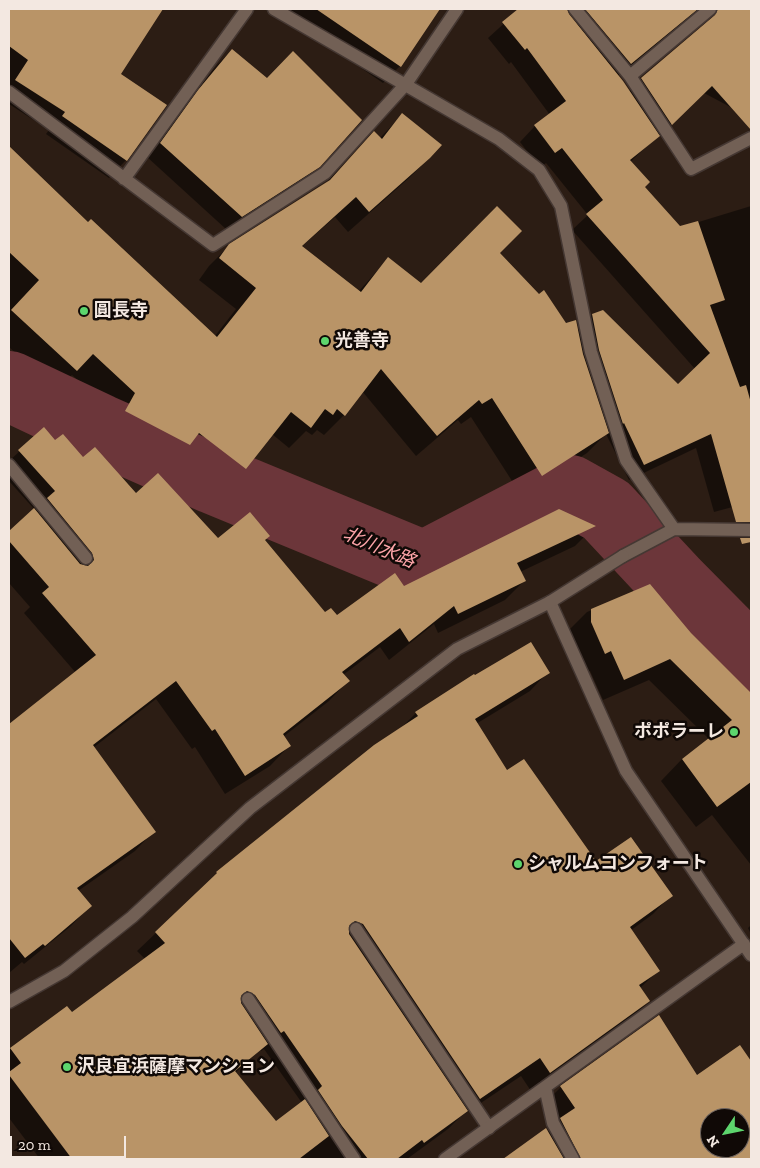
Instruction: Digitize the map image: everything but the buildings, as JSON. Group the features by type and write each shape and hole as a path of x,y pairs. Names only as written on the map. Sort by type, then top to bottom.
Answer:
{"street":[{"path":"124,179 247,9"},
{"path":"274,9 499,138 539,170 561,206 591,352 626,460 674,530"},
{"path":"9,109 13,96 213,244 325,173 406,84 456,9"},
{"path":"576,9 630,76 691,169 751,138"},
{"path":"630,76 710,9"},
{"path":"9,465 86,558"},
{"path":"9,1002 64,970 94,947 132,917 250,808 457,649 550,602 623,556 674,530 751,530"},
{"path":"550,602 626,771 751,955"},
{"path":"356,929 489,1128"},
{"path":"445,1159 744,944"},
{"path":"248,999 354,1159"},
{"path":"545,1087 553,1123 573,1159"}],"waterway":[{"name":"北川水路","path":"9,386 213,479 424,566 570,490 606,510 751,661"}],"place":[{"name":"圓長寺","path":"84,311"},
{"name":"光善寺","path":"325,341"},
{"name":"ポポラーレ","path":"734,732"},
{"name":"シャルムコンフォート","path":"518,864"},
{"name":"沢良宜浜薩摩マンション","path":"67,1067"}]}
